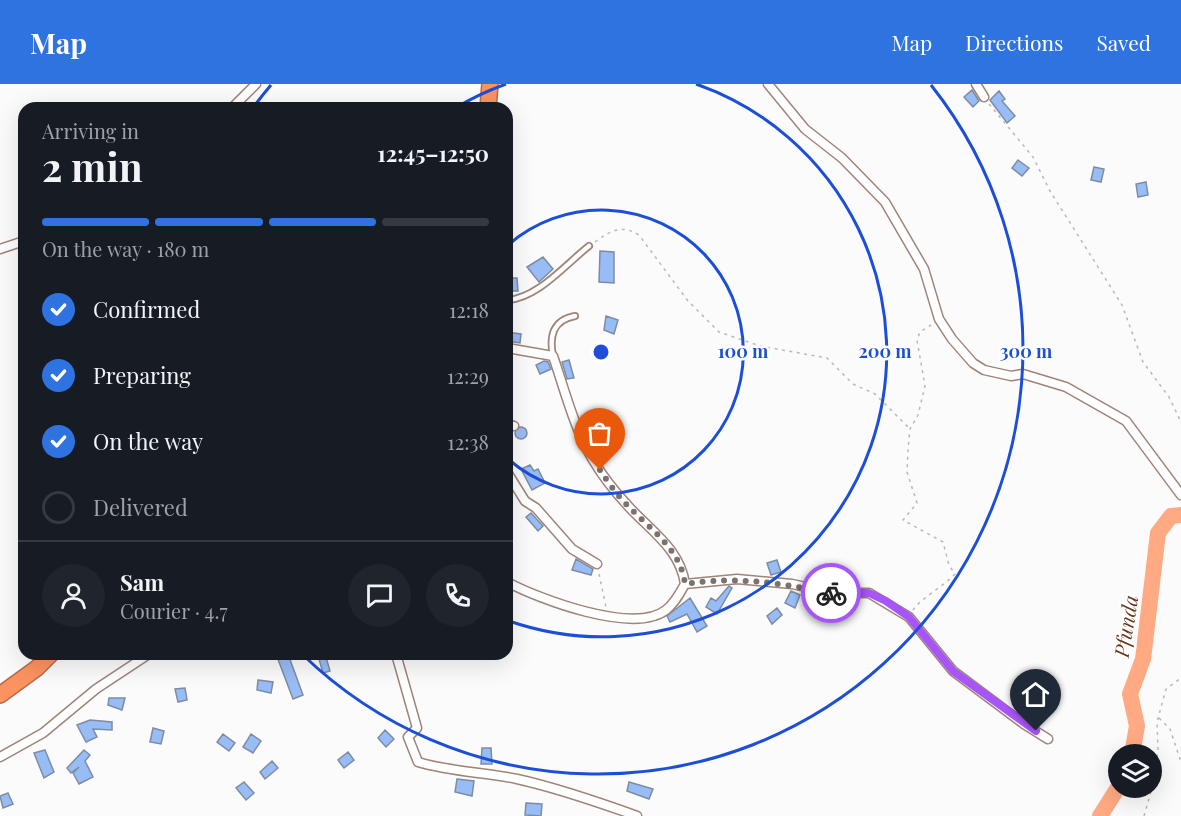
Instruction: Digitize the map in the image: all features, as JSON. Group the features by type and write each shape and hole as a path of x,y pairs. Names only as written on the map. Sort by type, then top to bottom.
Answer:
{"highway":[{"path":"488,102 490,84"},
{"path":"0,695 45,660"}],"street":[{"path":"238,102 256,84"},
{"path":"768,84 806,129 842,158 885,202 924,269 939,319 966,355 984,370 1011,376 1023,374 1066,387 1126,421 1181,495"},
{"path":"976,84 984,97"},
{"path":"0,249 18,243"},
{"path":"513,349 553,356 578,432 593,460 630,509 656,532 674,553 684,572 685,584 665,611 649,617 608,616 542,600 513,585"},
{"path":"513,482 525,501 536,508 572,549 597,564"},
{"path":"685,584 737,579 792,584 833,593 869,593 909,617 953,671 1048,739"},
{"path":"0,757 43,733 111,678 140,660"},
{"path":"398,660 414,712 417,728 408,737 418,762 435,768 542,785 637,816"}],"lane":[{"path":"513,299 524,297 539,289 589,246"},
{"path":"553,356 551,344 554,329 563,320 575,316"}],"path":[{"path":"984,97 1033,157 1050,191 1128,315 1136,348 1143,362 1169,397 1181,422"},
{"path":"589,246 614,231 630,229 639,235 688,301 719,332 760,346 827,358 853,384 875,394 910,429"},
{"path":"909,617 916,604 940,589 956,574 949,565 943,542 903,520 917,503 907,472 910,429 918,415 925,386 917,340 920,332 939,319"},
{"path":"597,564 608,616"},
{"path":"1158,744 1158,717 1166,689 1181,678"},
{"path":"1158,717 1170,729 1181,762"},
{"path":"1144,816 1149,798"}],"building":[{"path":"972,90 979,101 973,107 964,97"},
{"path":"999,91 1005,99 1002,101 1015,116 1007,123 990,100"},
{"path":"1018,160 1029,168 1022,176 1012,168"},
{"path":"1094,167 1104,169 1101,182 1091,180"},
{"path":"1146,182 1148,195 1138,197 1136,184"},
{"path":"600,251 614,252 614,283 599,282"},
{"path":"543,257 553,269 539,282 527,267"},
{"path":"513,278 517,278 518,291 513,291"},
{"path":"606,316 618,320 614,334 604,330"},
{"path":"513,333 521,334 520,343 513,342"},
{"path":"569,360 574,378 567,379 562,362"},
{"path":"544,361 548,362 551,369 540,374 536,365"},
{"path":"523,427 527,433 523,439 519,439 515,431"},
{"path":"530,465 534,471 538,469 545,483 532,490 521,469"},
{"path":"531,513 543,526 538,531 526,517"},
{"path":"576,559 593,569 591,575 572,570"},
{"path":"777,560 781,572 771,575 767,563"},
{"path":"729,586 732,588 717,614 706,607 711,598 716,601"},
{"path":"791,591 800,595 795,608 785,603"},
{"path":"690,598 707,626 697,632 687,614 670,622 667,616"},
{"path":"777,608 782,615 772,624 767,616"},
{"path":"278,660 290,660 303,695 293,699"},
{"path":"319,660 327,660 330,671 323,673"},
{"path":"258,680 273,682 271,693 257,690"},
{"path":"185,688 187,700 178,702 175,689"},
{"path":"109,698 125,698 122,710 108,705"},
{"path":"90,720 112,722 112,730 93,729 97,737 86,742 77,725"},
{"path":"153,728 164,731 161,744 150,742"},
{"path":"385,730 394,739 386,747 378,738"},
{"path":"223,734 235,743 229,751 217,742"},
{"path":"251,734 261,741 253,753 243,747"},
{"path":"482,748 491,748 492,764 481,764"},
{"path":"45,750 54,772 44,778 34,753"},
{"path":"84,750 90,755 85,761 93,777 79,784 73,773 79,767 71,773 67,768"},
{"path":"348,752 354,760 344,768 338,760"},
{"path":"272,761 278,768 265,779 260,772"},
{"path":"457,779 474,781 472,796 455,792"},
{"path":"244,782 254,793 246,800 236,788"},
{"path":"629,782 653,789 649,799 627,791"},
{"path":"8,793 13,804 3,808 0,796"},
{"path":"526,803 542,804 541,816 525,815"}],"waterway":[{"name":"Pfunda","path":"1134,744 1137,726 1130,694 1143,659 1158,533 1171,516 1181,515"},
{"name":"Pfunda","path":"1100,816 1111,798"}],"way so far":[{"path":"600,470 630,509 656,532 674,553 684,572 685,584 737,579 792,584 831,593"}],"route":[{"path":"831,593 869,593 886,601 909,617 938,656 953,671 1036,731"}]}
